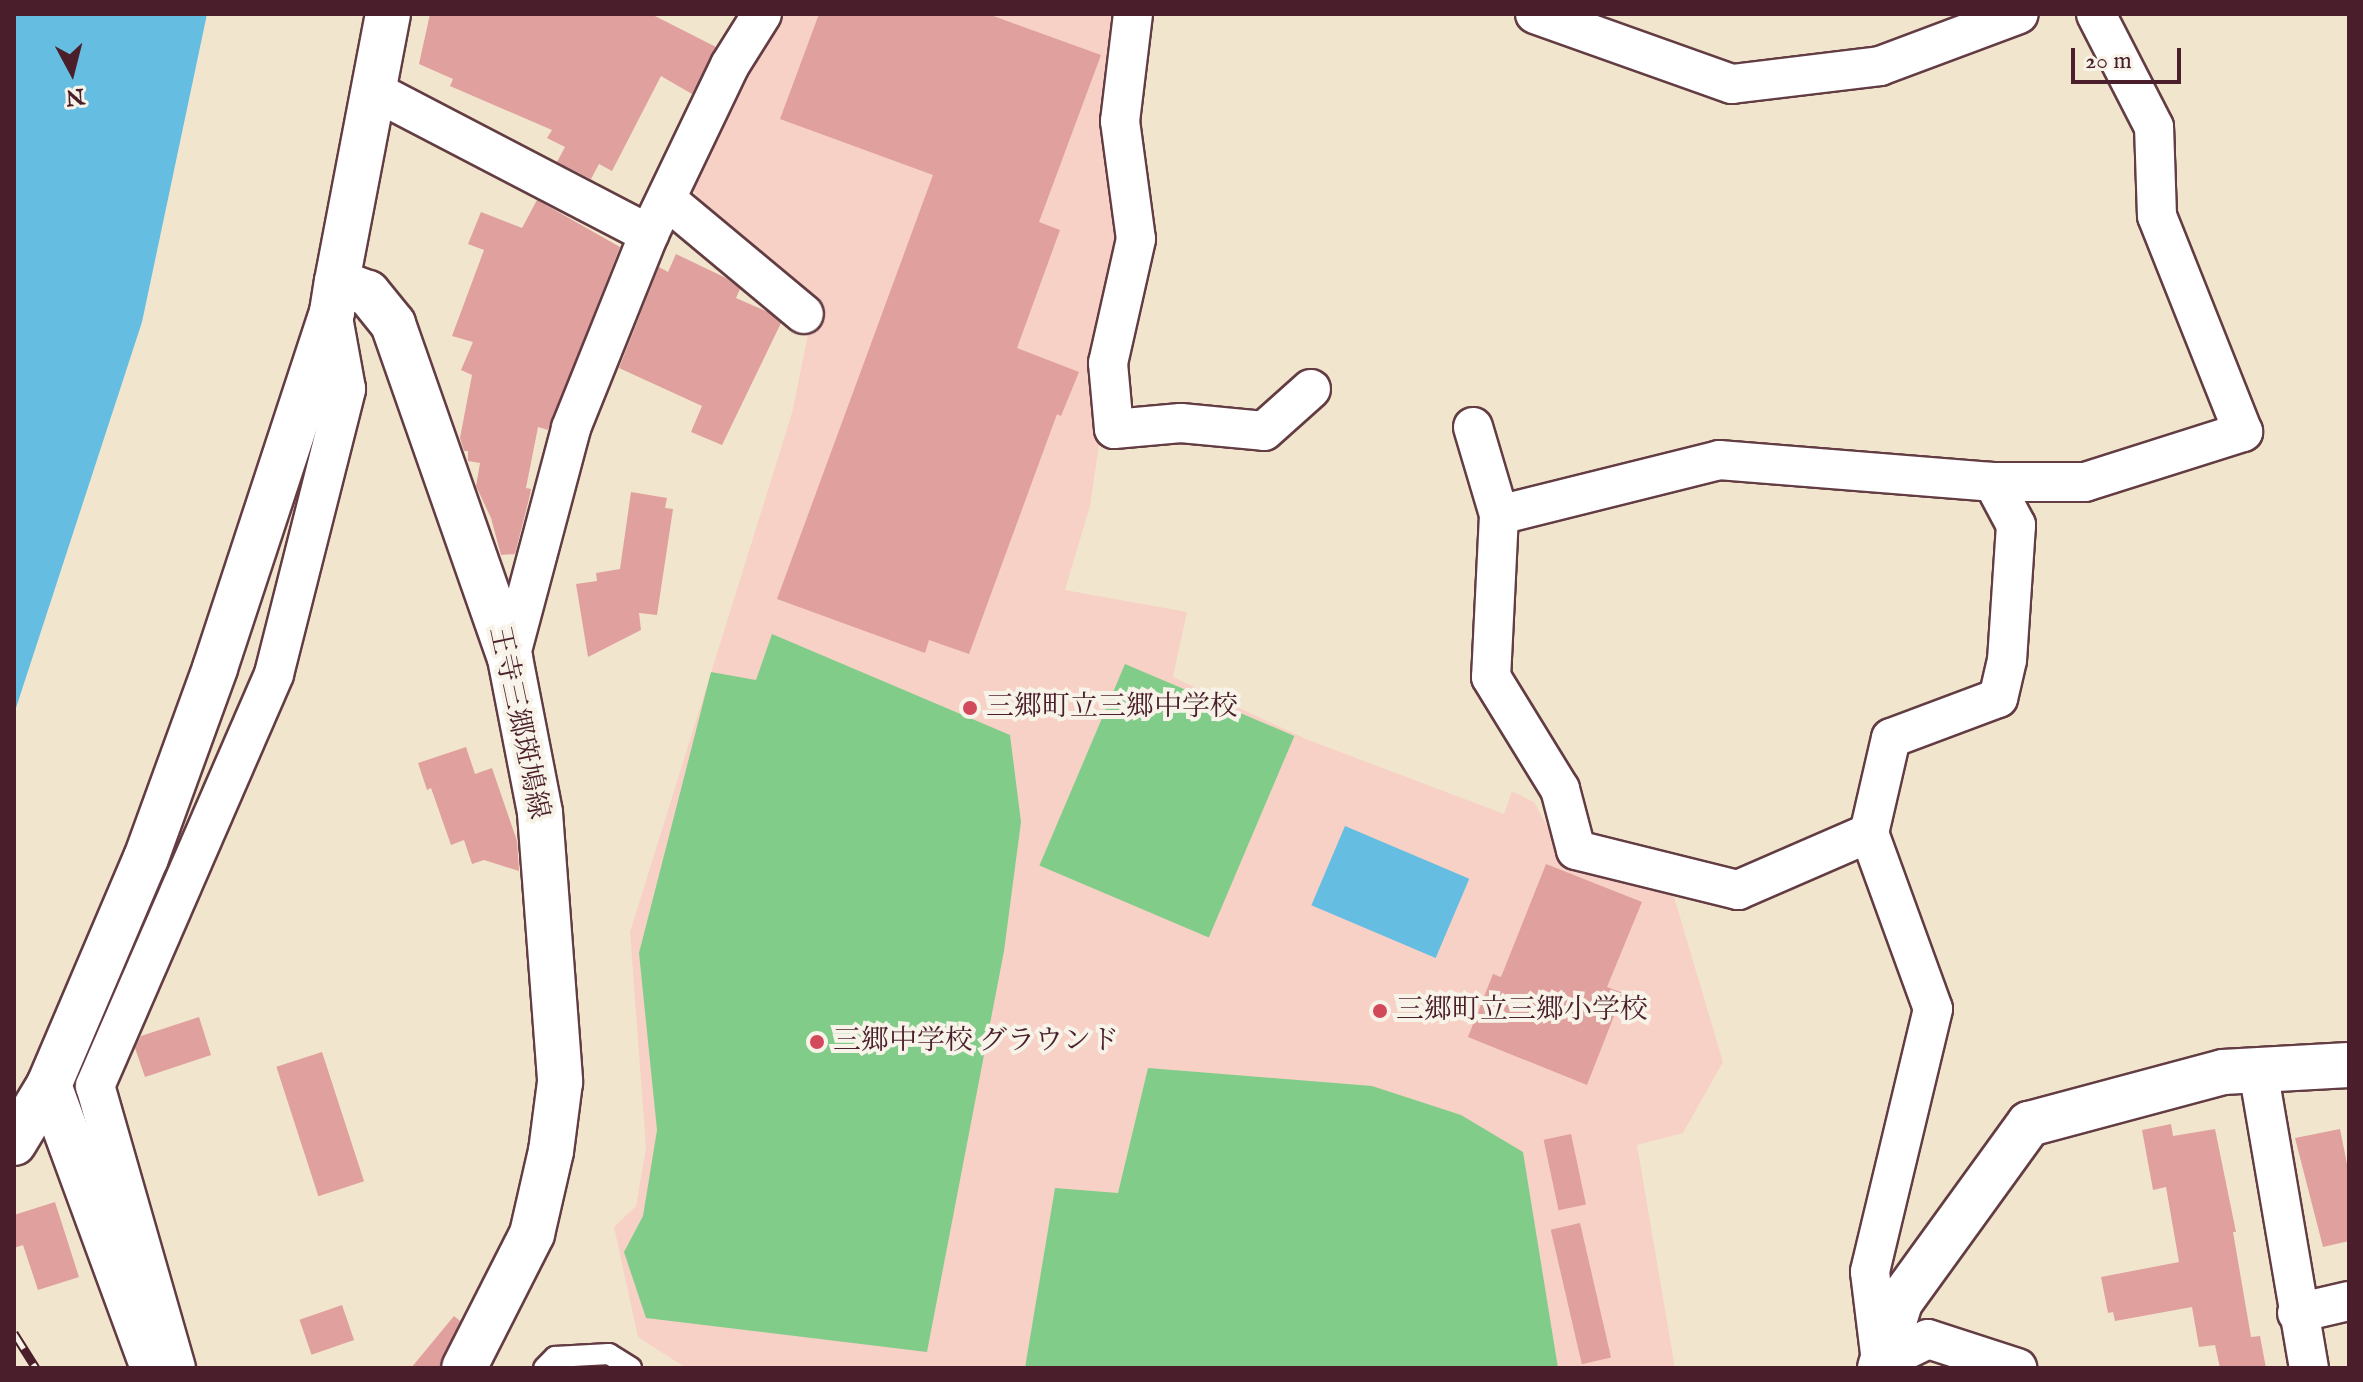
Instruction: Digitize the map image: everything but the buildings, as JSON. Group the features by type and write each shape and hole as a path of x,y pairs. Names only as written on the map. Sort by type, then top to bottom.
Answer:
{"street":[{"path":"14,1143 49,1085 146,858 215,668 335,297 376,92 388,14"},
{"path":"510,658 571,428 649,234 730,65 762,14"},
{"path":"1133,14 1120,121 1136,239 1108,363 1114,429 1181,423 1264,431 1311,389"},
{"path":"1535,14 1732,84 1880,66 2019,14"},
{"path":"1499,515 1719,460 1993,482 2085,482 2243,432 2157,216 2154,127 2096,14"},
{"path":"376,92 649,234"},
{"path":"667,200 804,314"},
{"name":"王寺三郷斑鳩線","path":"335,297 368,293 393,324 510,658 540,813 560,1082 551,1151 532,1234 464,1368"},
{"path":"176,1368 95,1086 274,674 346,389 335,297"},
{"path":"1473,427 1499,515 1491,677 1560,789 1576,850 1738,890 1869,833"},
{"path":"1881,1365 1870,1272 1933,1009 1869,833 1891,738 1998,698 2007,660 2016,525 1993,482"},
{"path":"1881,1365 1900,1302 2029,1124 2223,1072 2349,1065"},
{"path":"2258,1070 2297,1313 2309,1368"},
{"path":"49,1085 153,1368"},
{"path":"2297,1313 2349,1301"},
{"path":"1881,1365 1928,1339 2017,1368"}],"lane":[{"path":"544,1368 555,1357 609,1354 631,1368"}],"shaded area":[{"name":"三郷町立三郷中学校","path":"768,14 1123,14 1125,245 1087,375 1100,438 1090,506 1065,590 1187,612 1173,677 1306,739 1504,814 1512,791 1534,802 1564,857 1672,890 1723,1062 1683,1133 1637,1145 1675,1368 686,1368 638,1337 614,1227 636,1206 646,1148 630,932 792,413 816,295 725,240 684,175"}],"green space":[{"name":"三郷中学校 グラウンド","path":"772,634 1010,735 1021,822 1004,951 927,1352 646,1318 624,1252 643,1216 657,1130 639,953 711,672 756,680"},
{"path":"1125,664 1294,736 1209,937 1039,866"},
{"path":"1148,1068 1372,1086 1461,1115 1523,1152 1558,1368 1025,1368 1055,1188 1118,1193"}],"water":[{"path":"14,14 207,14 142,322 14,714"},
{"path":"1345,826 1469,879 1436,958 1311,905"}],"railway":[{"path":"14,1333 36,1368"}],"place":[{"name":"三郷町立三郷中学校","path":"970,708"},
{"name":"三郷町立三郷小学校","path":"1380,1011"},
{"name":"三郷中学校 グラウンド","path":"817,1042"}]}
